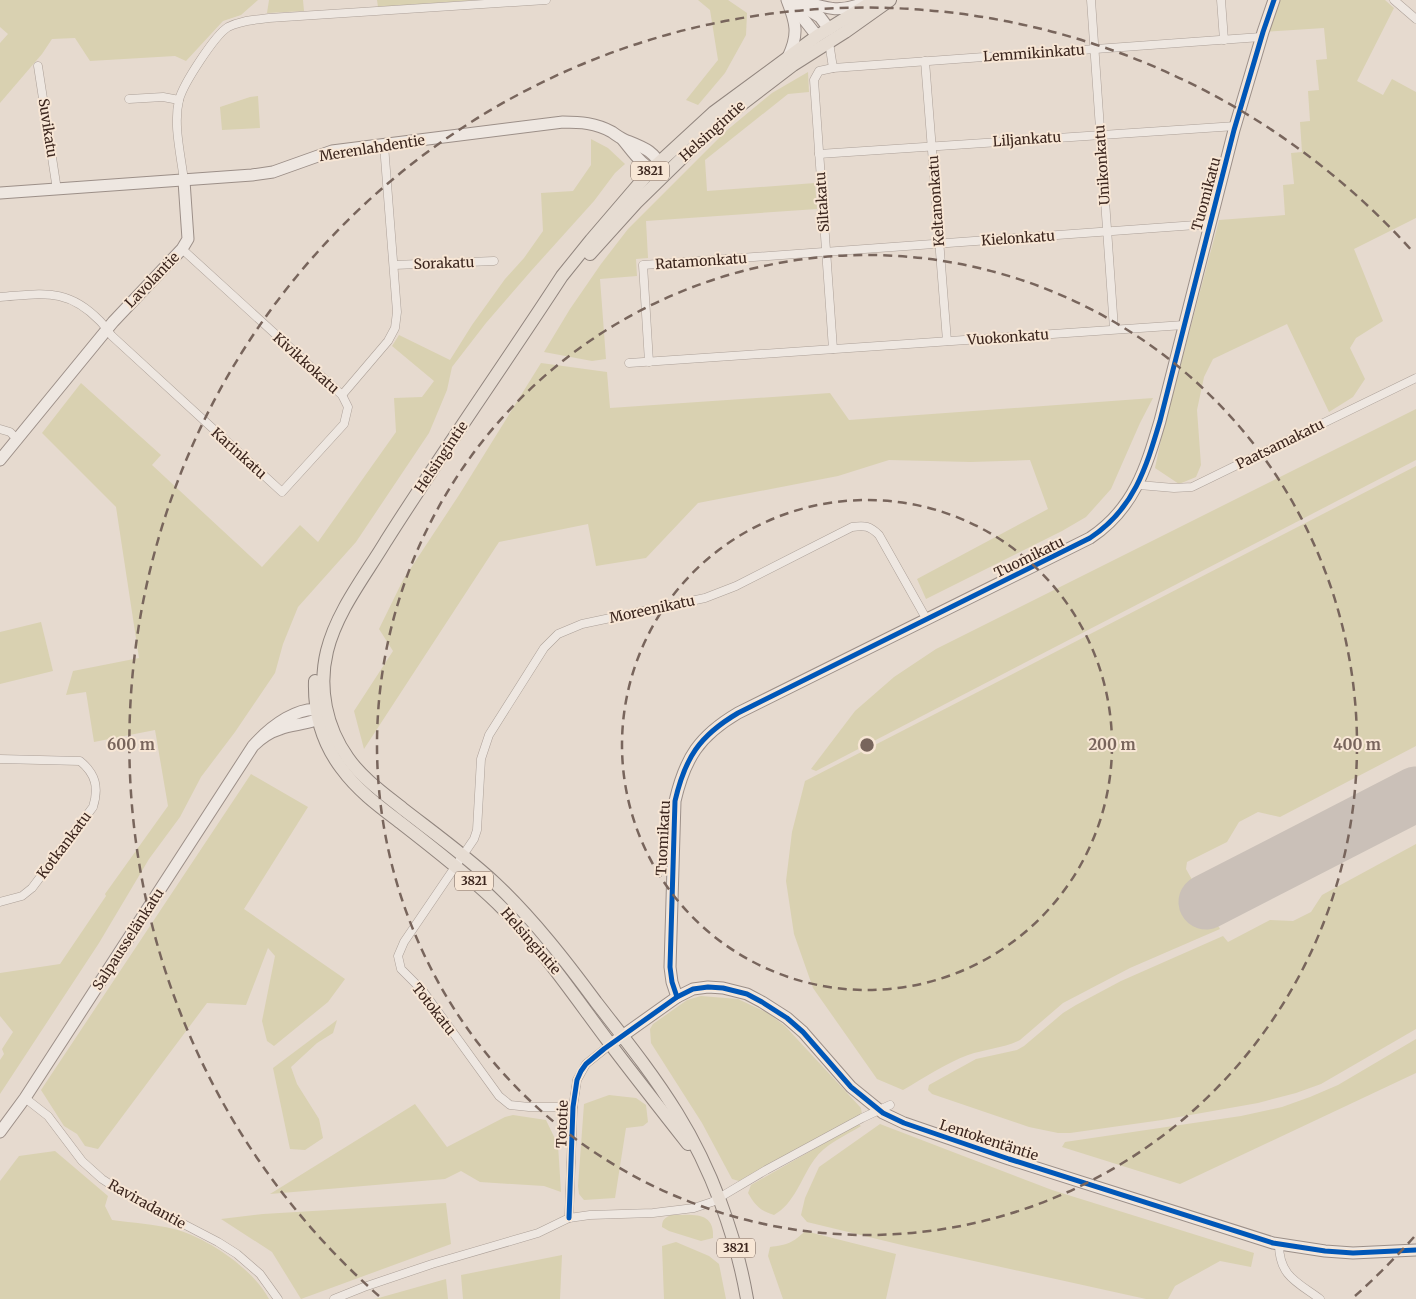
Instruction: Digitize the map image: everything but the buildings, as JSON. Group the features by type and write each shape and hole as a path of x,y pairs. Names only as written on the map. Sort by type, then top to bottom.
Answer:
{"main road":[{"name":"Helsingintie","path":"539,312 604,237 720,121 875,0"},
{"name":"Helsingintie","path":"829,35 890,0"},
{"path":"817,36 829,35"},
{"name":"Helsingintie","path":"705,1168 533,941 480,887 374,802 350,779 328,747 320,714 324,662 337,623 347,604 404,514 562,276 590,240 655,166 714,112 817,36"},
{"name":"Helsingintie","path":"320,714 359,771 393,801 463,855 520,908 565,961 623,1036 676,1110 705,1168 719,1198 735,1245 747,1299"}],"street":[{"name":"Lavolantie","path":"0,460 106,330 182,249 188,238 184,181 177,126 179,100 192,74 216,38 227,28 242,21 269,18 546,0"},
{"path":"789,0 820,16 829,35 833,68"},
{"path":"789,0 817,36"},
{"path":"788,57 794,45 796,31 789,0"},
{"path":"798,0 839,10 850,8 869,0"},
{"name":"Unikonkatu","path":"1091,0 1114,329"},
{"path":"1221,0 1224,40"},
{"name":"Tuomikatu","path":"676,997 670,967 675,801 684,771 698,746 716,726 738,713 1090,538 1107,525 1138,485 1150,458 1236,126 1261,37 1274,0"},
{"path":"1394,0 1416,19"},
{"name":"Lemmikinkatu","path":"833,68 1261,37"},
{"name":"Keltanonkatu","path":"926,61 947,341"},
{"name":"Suvikatu","path":"38,66 57,190"},
{"name":"Siltakatu","path":"833,68 819,71 814,80 833,349"},
{"path":"129,100 163,97 179,100"},
{"name":"Merenlahdentie","path":"0,193 252,175 273,172 332,151 563,122 589,123 612,132 623,140 639,144 649,151 655,166 666,173"},
{"name":"Liljankatu","path":"819,154 1236,126"},
{"name":"Kivikkokatu","path":"182,249 342,395 388,341 395,328 397,312 384,144"},
{"name":"Kielonkatu","path":"826,252 1210,224"},
{"name":"Ratamonkatu","path":"649,362 643,265 826,252"},
{"name":"Sorakatu","path":"394,265 494,261"},
{"path":"0,297 50,294 67,297 80,304 101,322 106,330"},
{"name":"Vuokonkatu","path":"833,349 1184,325"},
{"name":"Karinkatu","path":"106,330 282,492 344,424 348,407 342,395"},
{"path":"629,363 833,349"},
{"name":"Paatsamakatu","path":"1138,485 1174,488 1192,487 1416,378"},
{"path":"0,429 10,432 17,439"},
{"name":"Moreenikatu","path":"463,855 474,839 477,830 479,770 484,747 489,735 544,648 558,634 582,624 705,598 736,586 852,527 863,526 870,527 879,535 927,620"},
{"name":"Salpausselänkatu","path":"0,1132 25,1098 253,746 281,721 300,712 320,714"},
{"name":"Kotkankatu","path":"0,759 80,761 93,776 97,794 93,807 32,888 22,896 0,902"},
{"name":"Totokatu","path":"463,855 404,942 398,956 401,969 423,991 499,1096 510,1105 573,1108"},
{"name":"Lentokentäntie","path":"610,1044 676,997 694,989 716,987 746,994 787,1018 803,1032 851,1087 878,1109 904,1123 939,1136 1280,1244 1353,1253 1416,1250"},
{"name":"Tototie","path":"569,1218 573,1108 577,1080 586,1064 610,1044"},
{"name":"Raviradantie","path":"25,1098 48,1116 82,1161 102,1179 122,1192 218,1242 237,1254 260,1274 278,1299"},
{"path":"334,1299 423,1267 538,1233 569,1218 590,1215 654,1213 694,1208 719,1198 878,1109 890,1105"},
{"path":"1280,1244 1279,1256 1283,1270 1293,1280 1320,1299"}],"shaded area":[{"path":"0,0 258,0 241,15 223,21 186,61 175,56 90,61 75,38 52,39 42,54 0,103 0,43 8,34 0,27"},
{"path":"269,0 303,0 304,11 267,13"},
{"path":"377,0 477,0 378,7"},
{"path":"698,0 728,0 747,13 746,35 725,73 698,105 686,100 718,60 710,10"},
{"path":"1278,0 1385,0 1394,8 1357,81 1383,95 1392,79 1416,92 1416,218 1354,249 1383,321 1356,338 1350,348 1365,379 1353,397 1329,412 1287,324 1213,359 1204,377 1197,410 1201,465 1196,477 1179,484 1155,468 1219,220 1285,215 1283,185 1294,184 1291,153 1302,152 1300,122 1310,121 1308,91 1319,90 1316,60 1327,59 1324,28 1264,32"},
{"path":"808,72 809,92 788,94 705,160 707,191 815,183 817,209 646,221 648,258 636,259 637,276 600,279 606,359 592,361 544,352 570,309 628,229 726,131 772,93"},
{"path":"258,96 260,128 222,130 220,107"},
{"path":"591,139 608,148 625,164 615,173 594,201 486,323 452,367 447,390 429,433 356,542 298,607 283,644 275,673 235,732 201,777 180,817 149,859 99,943 0,1094 0,1060 4,1054 2,1049 13,1032 0,1016 0,973 60,964 106,896 105,894 168,806 155,730 94,742 86,692 66,695 73,671 139,658 116,507 42,433 81,383 161,455 152,465 262,567 300,525 318,542 396,432 394,398 422,397 434,381 392,346 399,335 450,360 505,279 524,258 543,231 541,193 573,191 591,165"},
{"path":"541,363 607,372 610,408 830,393 849,420 1153,398 1111,489 1086,517 1062,531 926,599 917,579 1048,509 1030,460 971,462 889,460 838,476 698,503 646,558 596,566 588,524 499,542 364,749 354,711 393,651 379,629 403,580 459,495"},
{"path":"1416,409 1416,460 816,771 811,769 855,711 894,677 936,649"},
{"path":"1416,466 1416,746 1280,817 1258,812 1239,822 1227,842 1187,862 1186,869 1220,929 1130,968 1063,1003 1014,1043 960,1058 903,1090 877,1079 813,988 794,934 786,881 792,832 805,781"},
{"path":"41,622 53,671 0,684 0,632"},
{"path":"251,774 308,807 244,909 345,979 328,1002 274,1046 267,1041 262,1021 275,956 268,948 246,1005 207,1003 98,1149 85,1146 77,1134 64,1126 41,1090"},
{"path":"1416,844 1416,1029 1321,1084 1258,1103 1162,1120 1070,1133 1058,1133 1029,1127 932,1094 928,1090 929,1085 976,1059 1017,1050 1063,1013 1121,981 1223,936 1228,942 1270,920 1293,921 1311,912 1322,895"},
{"path":"701,996 738,999 768,1013 785,1026 861,1108 862,1115 739,1181 732,1179 702,1123 651,1043 650,1029 653,1024 687,1000"},
{"path":"337,1020 333,1033 317,1043 291,1067 297,1084 319,1119 323,1138 305,1150 290,1149 273,1068"},
{"path":"1416,1039 1416,1073 1180,1184 1062,1147 1065,1142 1241,1116 1282,1107 1338,1085"},
{"path":"609,1095 636,1098 646,1105 648,1122 643,1126 626,1128 615,1198 584,1200 579,1194 578,1186 584,1104"},
{"path":"415,1104 447,1147 505,1117 513,1115 546,1120 558,1145 561,1192 544,1186 480,1182 461,1171 445,1179 270,1194"},
{"path":"858,1124 861,1126 829,1145 819,1154 809,1167 792,1197 781,1210 774,1215 758,1207 753,1201 748,1193 751,1185"},
{"path":"880,1124 1052,1190 1254,1253 1251,1267 1220,1261 1175,1286 1168,1299 1146,1299 807,1222 801,1215 805,1198 819,1167"},
{"path":"55,1151 108,1196 105,1206 112,1220 166,1227 201,1239 228,1256 252,1276 269,1299 0,1299 0,1181 19,1156"},
{"path":"446,1203 451,1244 301,1299 272,1252 221,1219 263,1214"},
{"path":"671,1215 694,1215 706,1218 713,1229 713,1238 701,1241 662,1227 664,1219"},
{"path":"805,1231 896,1254 886,1299 783,1299 768,1256 770,1247 789,1243"},
{"path":"676,1242 709,1256 719,1264 726,1299 664,1299 662,1246"},
{"path":"562,1255 560,1299 463,1299 461,1275"},
{"path":"446,1279 448,1299 375,1299"}],"runway":[{"path":"1206,902 1416,794"}],"cycle path":[{"path":"677,997 670,967 675,801 689,760 713,730 738,713 1090,538 1105,527 1128,501 1143,471 1160,421 1234,130 1274,0"},
{"path":"569,1218 573,1107 577,1080 581,1071 586,1064 604,1049 677,997 693,989 708,987 723,988 747,994 787,1018 803,1032 851,1087 883,1113 904,1123 1009,1159 1273,1243 1353,1253 1416,1250"}]}
